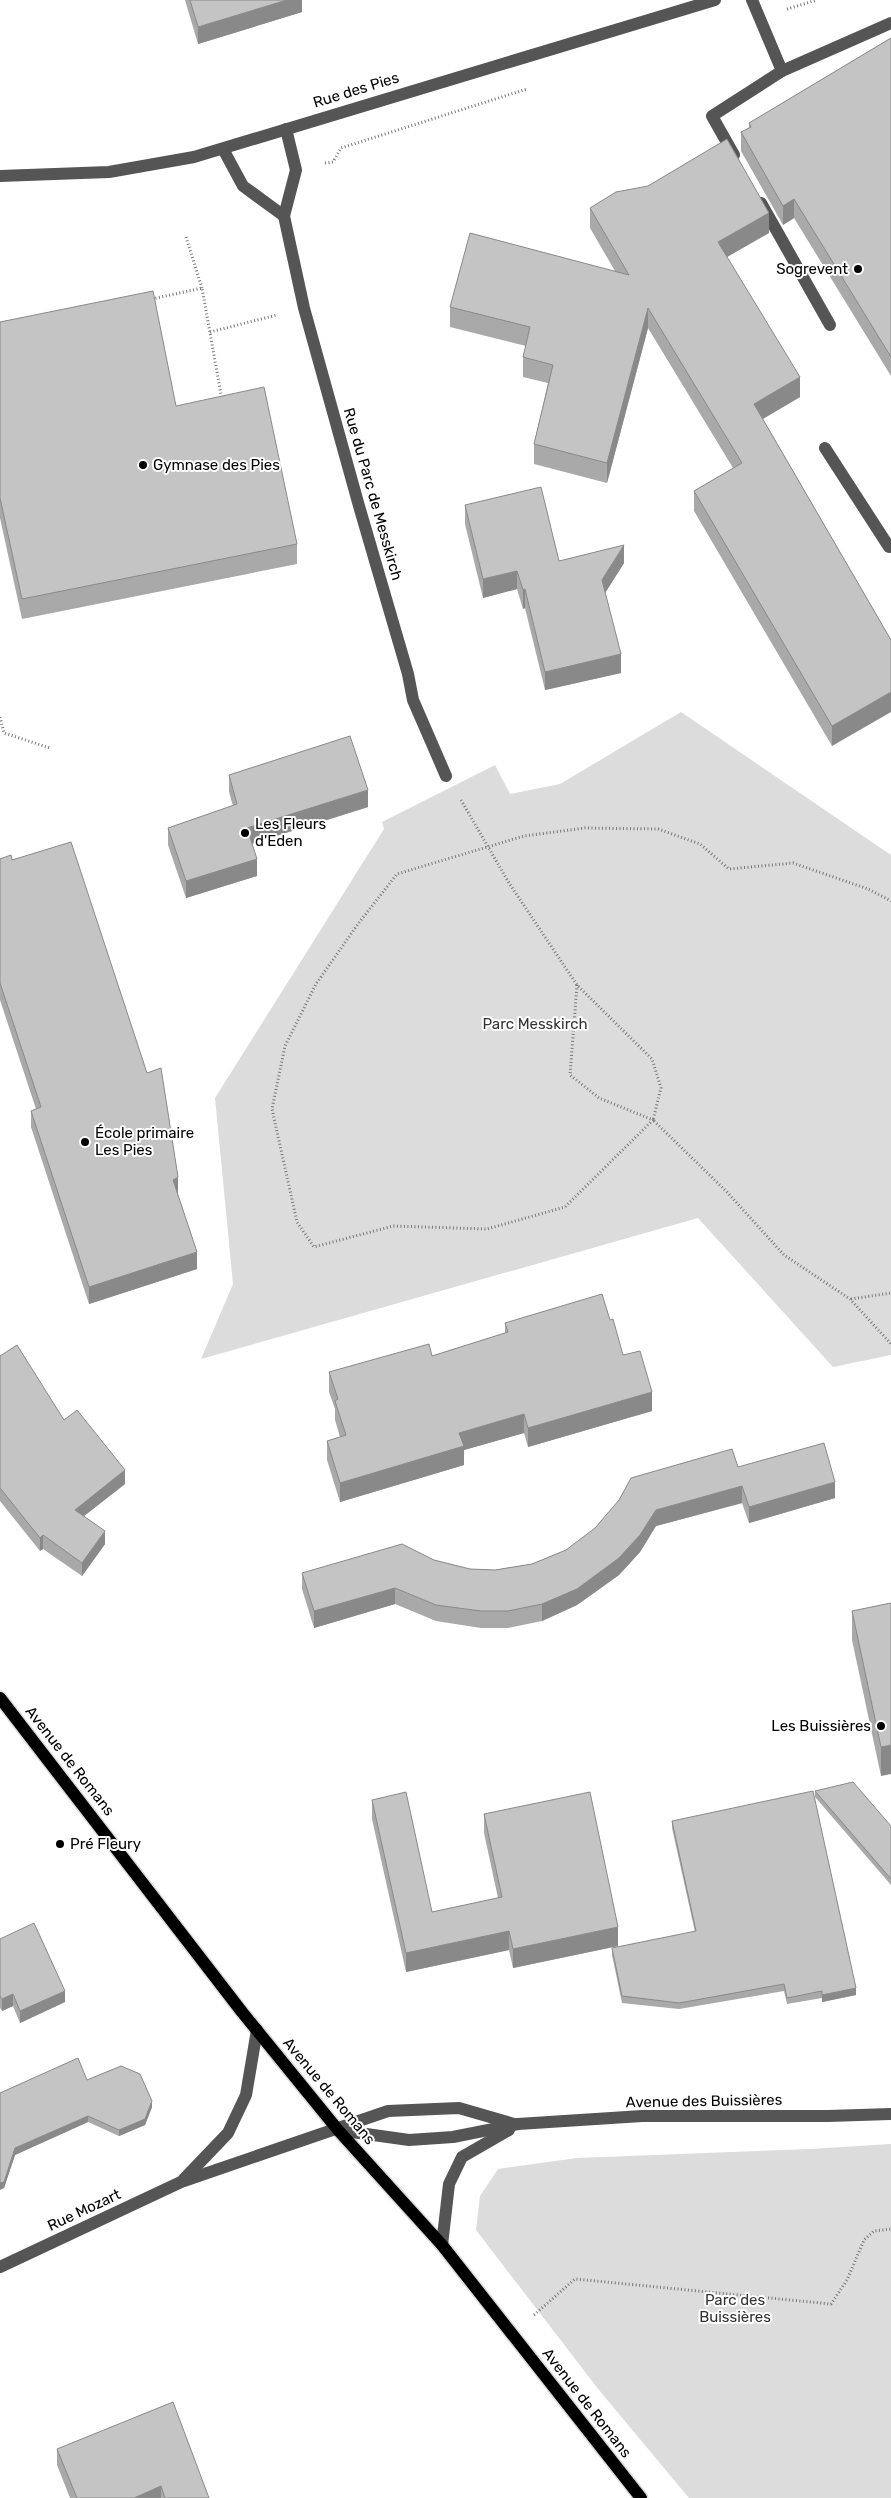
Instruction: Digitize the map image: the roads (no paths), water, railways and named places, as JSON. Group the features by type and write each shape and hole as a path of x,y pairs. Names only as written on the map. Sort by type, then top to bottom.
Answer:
{"main road":[{"name":"Avenue de Romans","path":"0,1698 257,2030 338,2130 442,2245 641,2498"}],"street":[{"name":"Rue des Pies","path":"0,176 109,172 194,157 715,0"},
{"path":"752,0 782,71"},
{"path":"740,166 712,116 782,71 891,23"},
{"name":"Rue du Parc de Messkirch","path":"286,129 296,170 284,216 304,308 414,700 446,776"},
{"path":"223,149 243,186 284,216"},
{"path":"755,191 830,325"},
{"path":"825,448 890,547"},
{"name":"Rue Mozart","path":"181,2182 228,2133 246,2095 257,2030"},
{"name":"Avenue des Buissières","path":"338,2130 388,2111 459,2108 518,2124"},
{"name":"Avenue des Buissières","path":"338,2130 409,2140 454,2137 518,2124 642,2116 891,2114"},
{"name":"Avenue des Buissières","path":"442,2245 449,2184 462,2157 518,2124"},
{"name":"Rue Mozart","path":"0,2267 181,2182 286,2144 338,2130"}],"place":[{"name":"Sogrevent","path":"858,269"},
{"name":"Gymnase des Pies","path":"143,465"},
{"name":"Les Fleurs d'Eden","path":"245,833"},
{"name":"École primaire Les Pies","path":"85,1142"},
{"name":"Les Buissières","path":"881,1726"},
{"name":"Pré Fleury","path":"60,1844"}],"park label":[{"name":"Parc Messkirch","path":"535,1024"},
{"name":"Parc des Buissières","path":"735,2308"}]}
